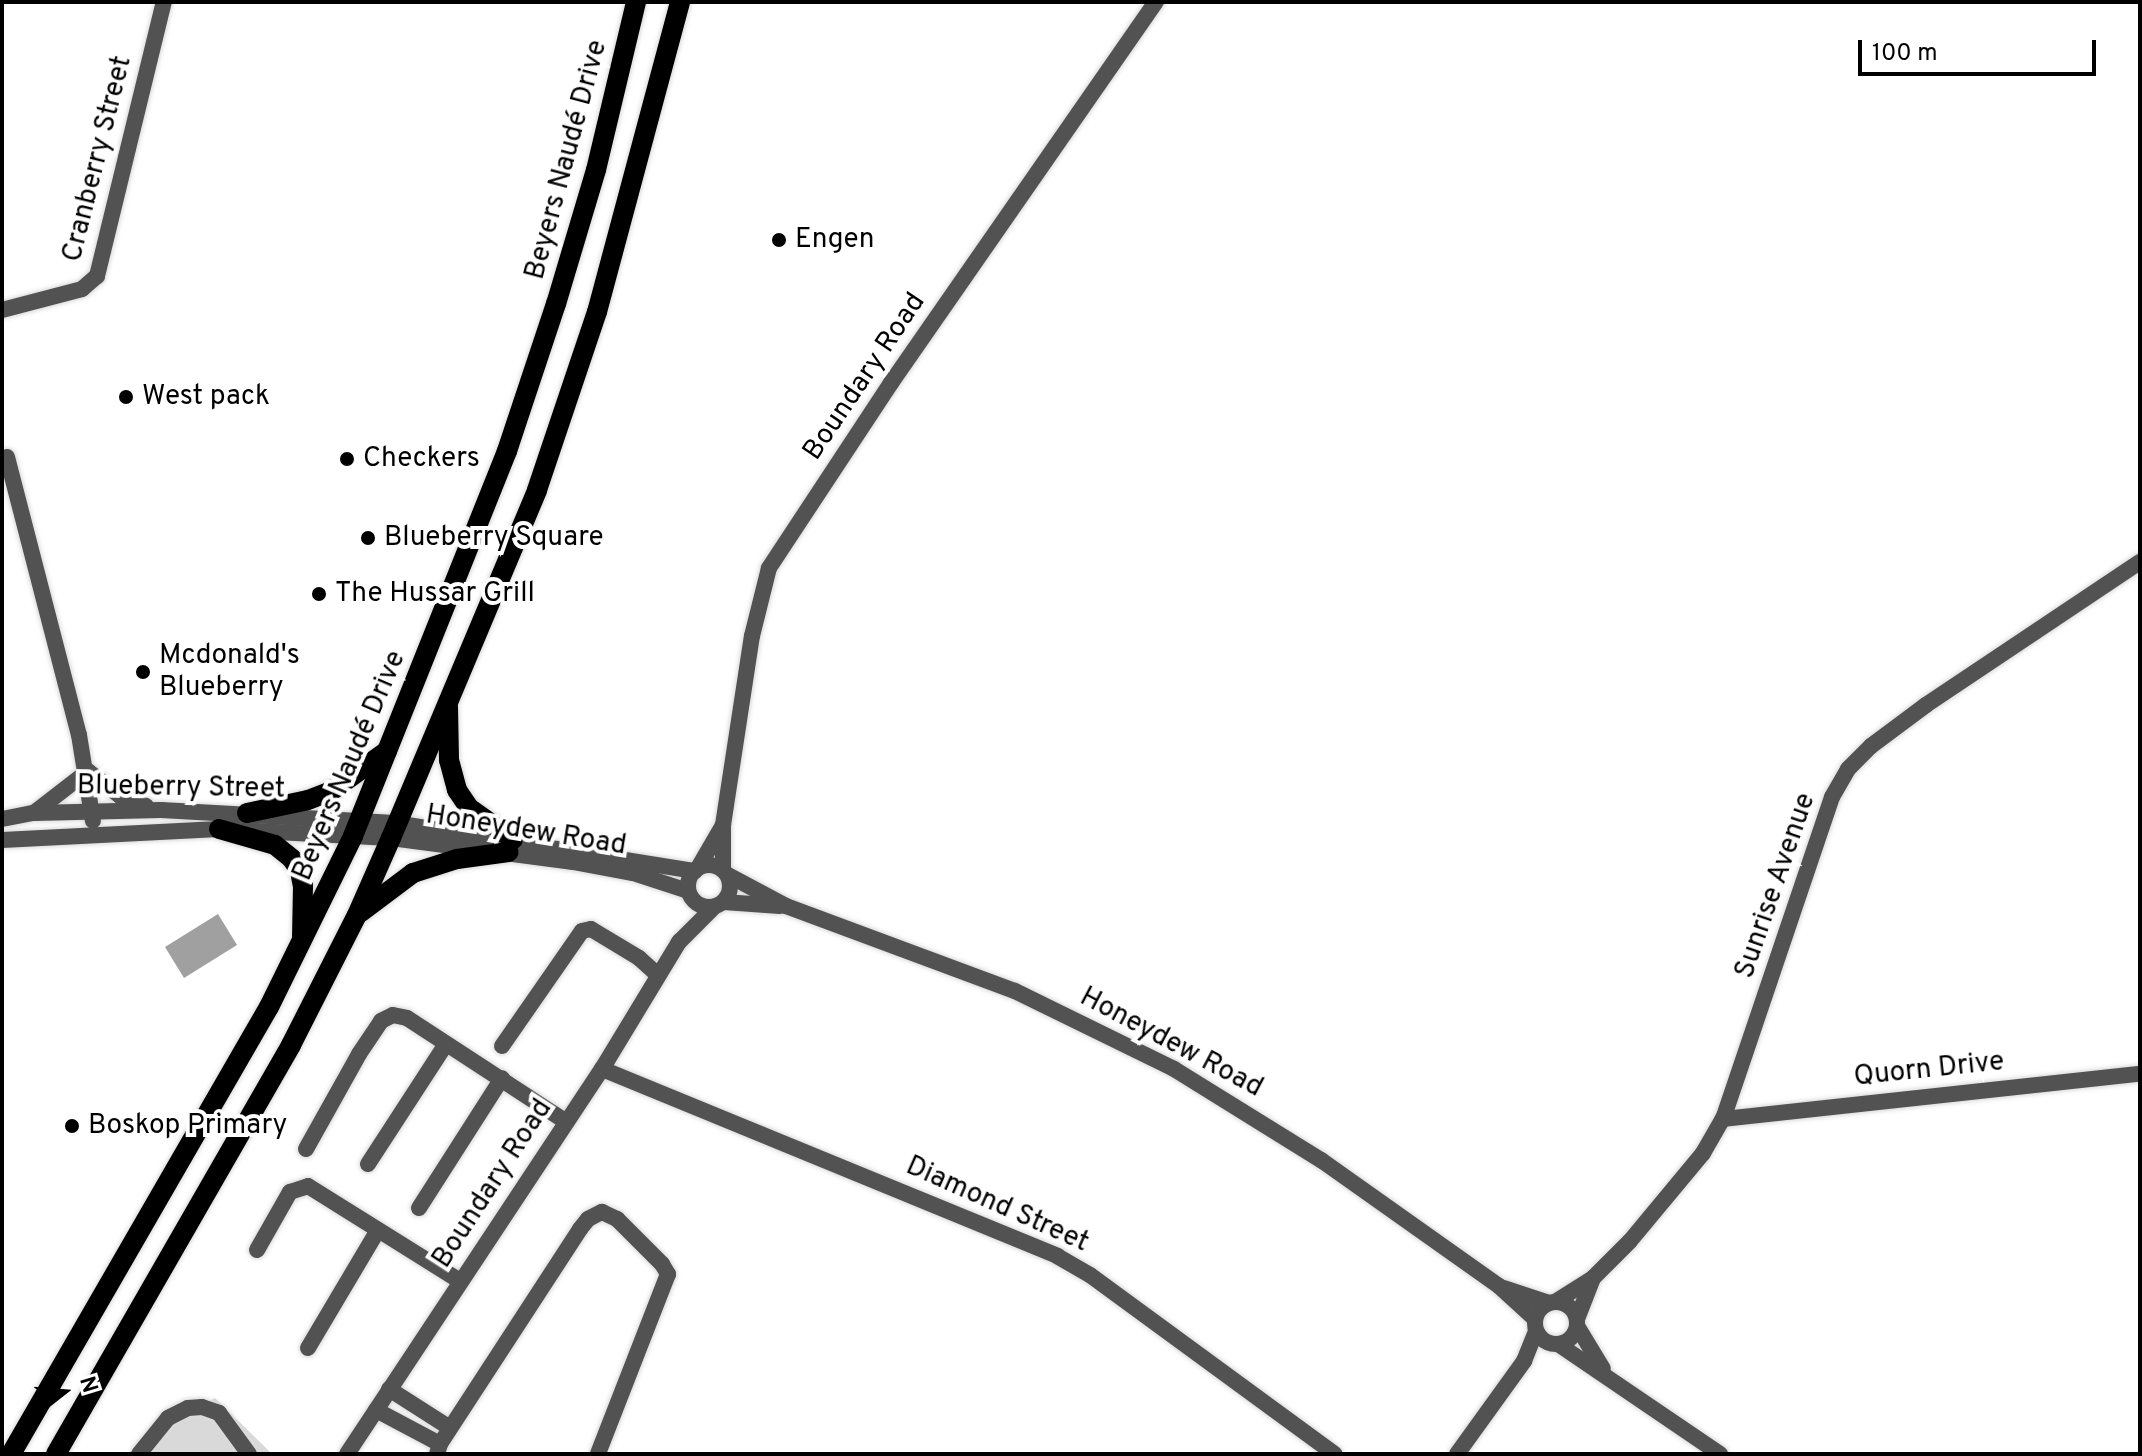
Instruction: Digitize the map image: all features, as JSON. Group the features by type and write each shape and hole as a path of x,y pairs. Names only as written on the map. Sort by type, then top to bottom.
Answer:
{"main road":[{"name":"Beyers Naudé Drive","path":"11,1454 301,948 356,829 507,451 596,170 636,2"},
{"path":"56,1454 219,1174 357,915 537,490 588,338 680,2"},
{"path":"448,699 449,760 457,790 469,808 511,846"},
{"path":"247,813 308,800 331,791 390,748"},
{"path":"219,829 275,845 300,871 305,897 301,948"},
{"path":"357,915 413,873 511,846"}],"street":[{"name":"Cranberry Street","path":"2,310 82,289 97,276 164,2"},
{"name":"Boundary Road","path":"725,873 723,825 752,636 762,587 773,560 1156,2"},
{"path":"7,457 88,771 94,834"},
{"name":"Sunrise Avenue","path":"1552,1302 1593,1278 1662,1204 1703,1153 1723,1119 1832,797 1848,769 1871,746 1926,705 2140,562"},
{"path":"88,771 120,796 161,810"},
{"path":"34,813 88,771"},
{"name":"Blueberry Street","path":"2,819 34,813 161,810 247,813 356,829"},
{"name":"Boundary Road","path":"696,869 723,825"},
{"name":"Blueberry Street","path":"2,840 219,829 356,829"},
{"name":"Honeydew Road","path":"356,829 393,830 696,869"},
{"name":"Honeydew Road","path":"511,846 633,873 691,896"},
{"path":"711,865 725,873 730,889 719,905 702,907 691,896 696,869 711,865"},
{"name":"Honeydew Road","path":"725,873 786,906 1015,991 1161,1062 1321,1160 1499,1286 1535,1325"},
{"name":"Boundary Road","path":"679,942 691,896"},
{"name":"Boundary Road","path":"347,1454 602,1069 679,942 719,905"},
{"name":"Honeydew Road","path":"719,905 786,906"},
{"path":"502,1046 582,931 591,929 639,958 658,975"},
{"path":"306,1149 381,1021 393,1015 407,1018 565,1121"},
{"path":"368,1164 446,1044"},
{"name":"Diamond Street","path":"602,1069 1057,1256 1090,1275 1335,1454"},
{"name":"Quorn Drive","path":"1723,1119 2140,1074"},
{"path":"419,1208 502,1078"},
{"path":"257,1250 290,1192 308,1186 460,1281"},
{"path":"376,1410 438,1449 580,1229 588,1219 602,1212 617,1219 668,1274 598,1454"},
{"path":"308,1348 378,1230"},
{"name":"Sunrise Avenue","path":"1577,1323 1593,1278"},
{"name":"Honeydew Road","path":"1499,1286 1552,1302"},
{"path":"1457,1454 1524,1361 1540,1309 1552,1302 1571,1308 1607,1375"},
{"path":"1524,1361 1569,1340 1577,1323"},
{"path":"1535,1325 1556,1344 1607,1375 1720,1454"},
{"path":"389,1389 450,1428"},
{"path":"139,1454 168,1418 188,1408 202,1407 219,1413 249,1454"}],"shaded area":[{"path":"218,914 237,945 184,978 165,947"},
{"path":"215,1398 272,1454 145,1454 159,1430"}],"place":[{"name":"Engen","path":"779,240"},
{"name":"West pack","path":"126,397"},
{"name":"Checkers","path":"347,459"},
{"name":"Blueberry Square","path":"368,538"},
{"name":"The Hussar Grill","path":"319,594"},
{"name":"Mcdonald's Blueberry","path":"143,672"},
{"name":"Boskop Primary","path":"72,1126"}]}
